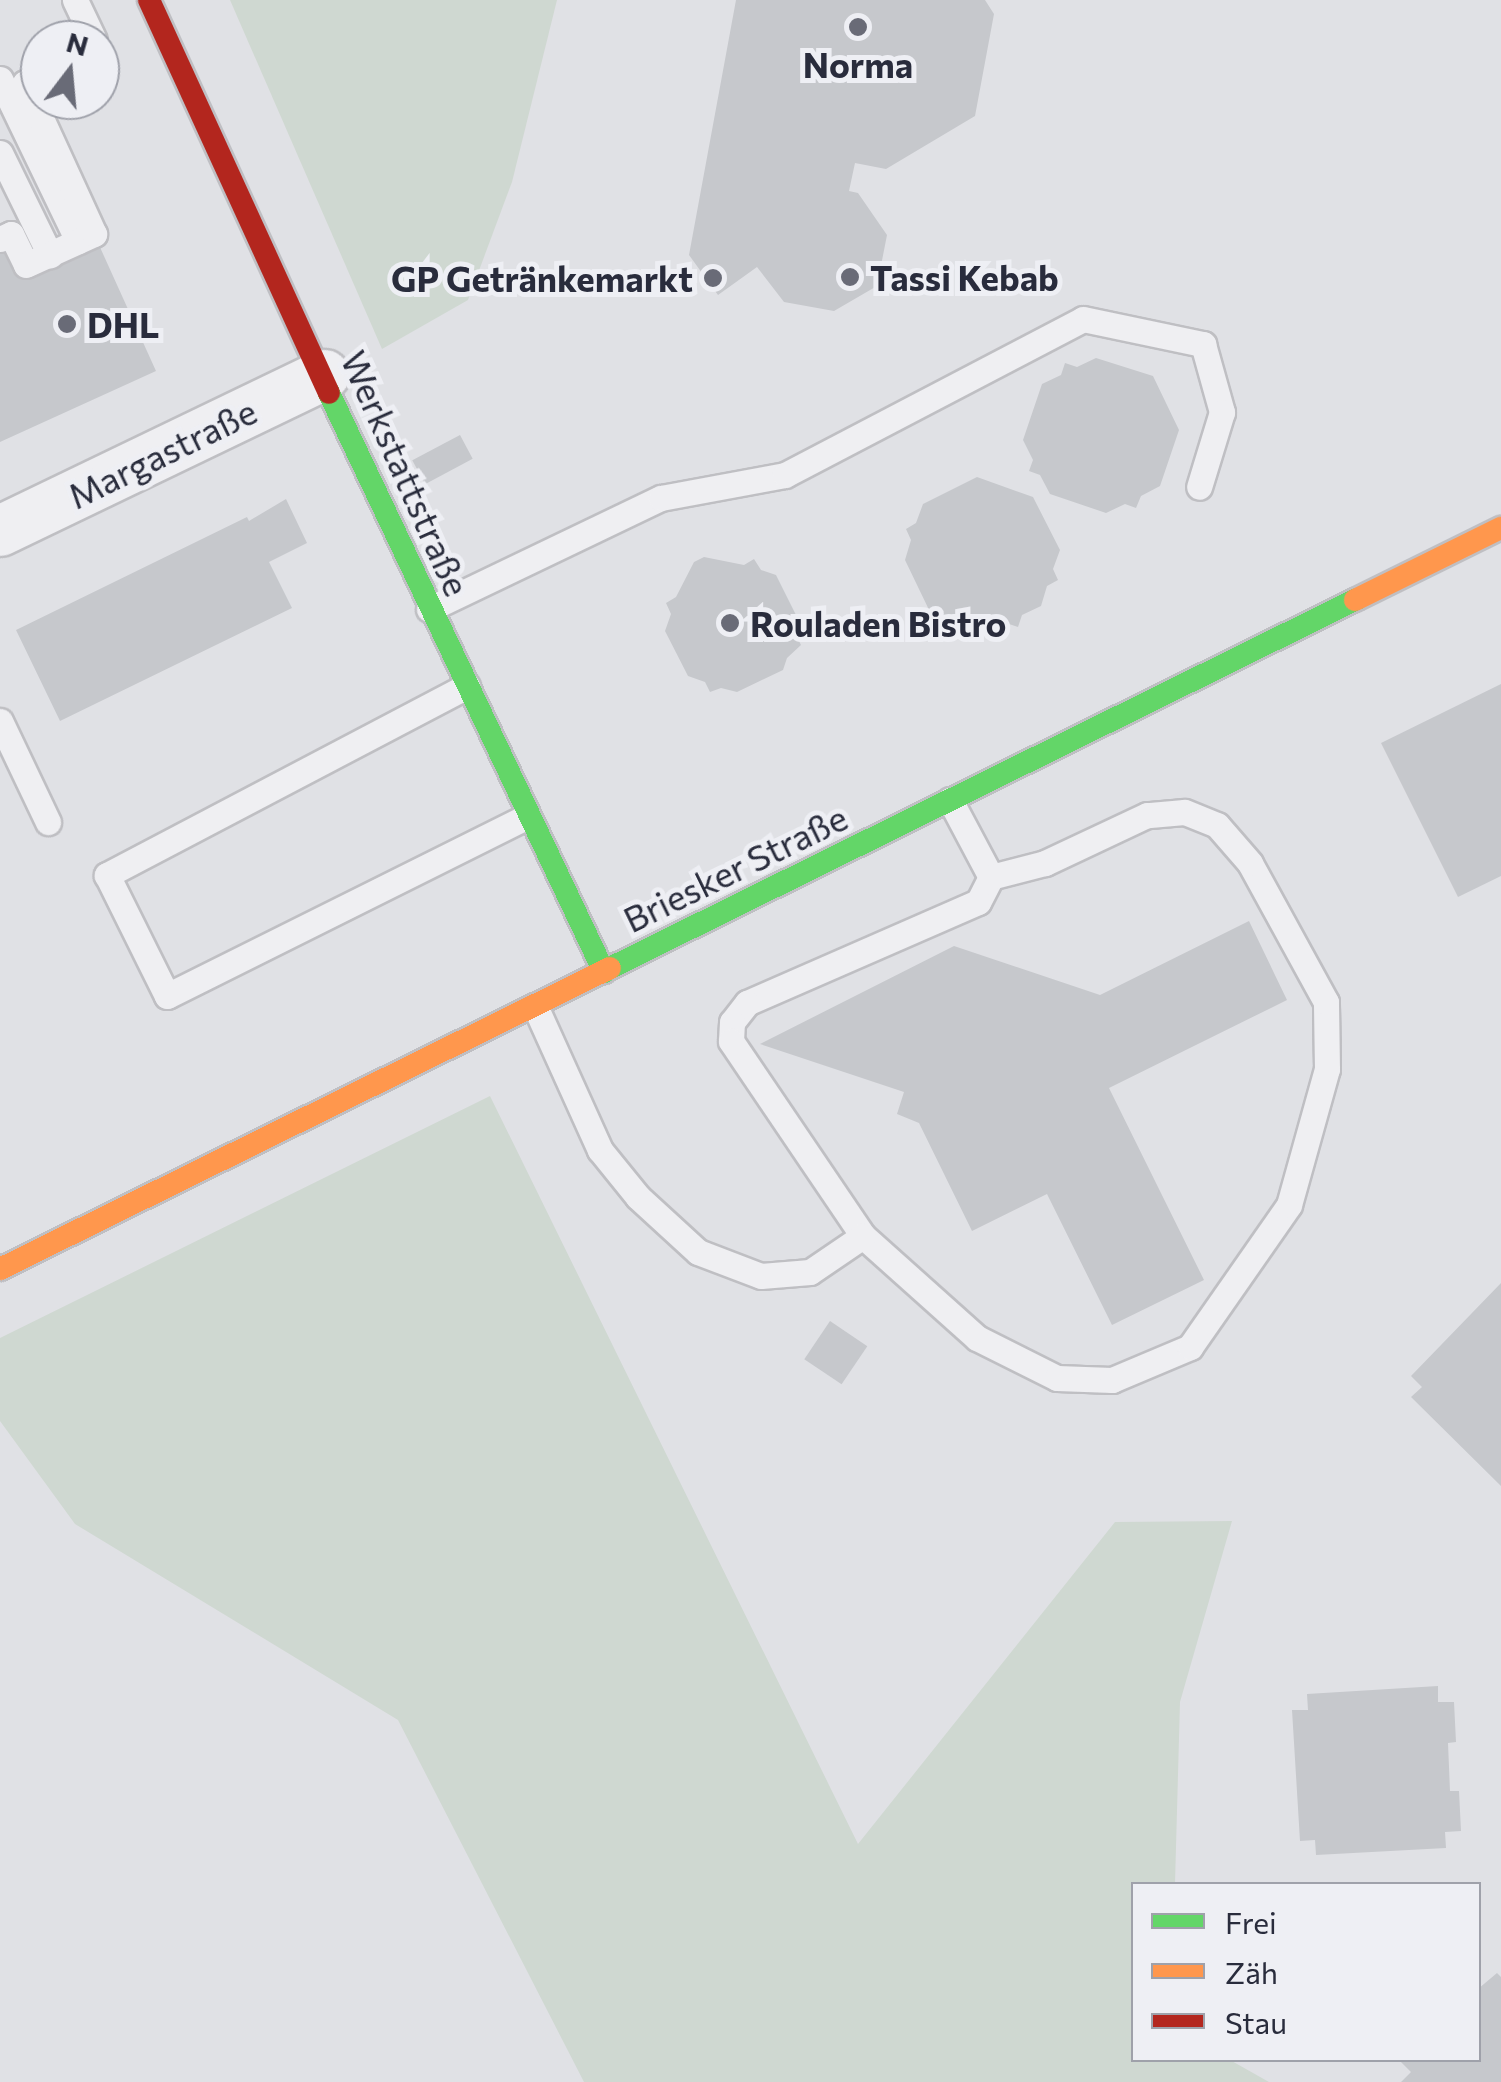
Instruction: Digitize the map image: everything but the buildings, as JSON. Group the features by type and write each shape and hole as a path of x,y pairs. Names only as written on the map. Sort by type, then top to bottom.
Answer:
{"main road":[{"name":"Werkstattstraße","path":"149,0 430,609 604,972"},
{"name":"Briesker Straße","path":"0,1269 1501,528"}],"street":[{"name":"Margastraße","path":"0,530 324,375"}],"lane":[{"path":"0,79 79,242"},
{"path":"0,239 11,234 26,265 94,234 42,120"},
{"path":"0,153 50,255"},
{"path":"430,609 661,498 785,475 1083,319 1204,344 1222,412 1199,487"},
{"path":"467,686 107,875 167,996 528,816"},
{"path":"0,721 48,822"},
{"path":"950,800 991,877"},
{"path":"1184,812 1217,825 1250,863 1326,1002 1328,1070 1289,1206 1190,1348 1112,1380 1057,1378 977,1338 863,1236 731,1042 732,1022 747,1003 978,902 991,877 1045,863 1147,815 1184,812"},
{"path":"535,1006 600,1150 638,1197 698,1252 761,1276 810,1272 863,1236"}],"shaded area":[{"path":"230,0 557,0 512,182 468,300 382,349"},
{"path":"490,1096 858,1844 1115,1522 1232,1521 1180,1702 1175,1882 1131,1882 1131,2062 1234,2062 1269,2082 584,2082 398,1720 75,1524 0,1421 0,1338"}],"traffic: fast":[{"path":"329,393 604,972"},
{"path":"610,968 1355,600"}],"traffic: slow":[{"path":"1355,600 1501,528"},
{"path":"0,1269 610,968"}],"traffic: jam":[{"path":"149,0 329,393"}],"place":[{"name":"Norma","path":"858,27"},
{"name":"Tassi Kebab","path":"850,277"},
{"name":"GP Getränkemarkt","path":"713,278"},
{"name":"DHL","path":"67,324"},
{"name":"Rouladen Bistro","path":"730,623"}]}
